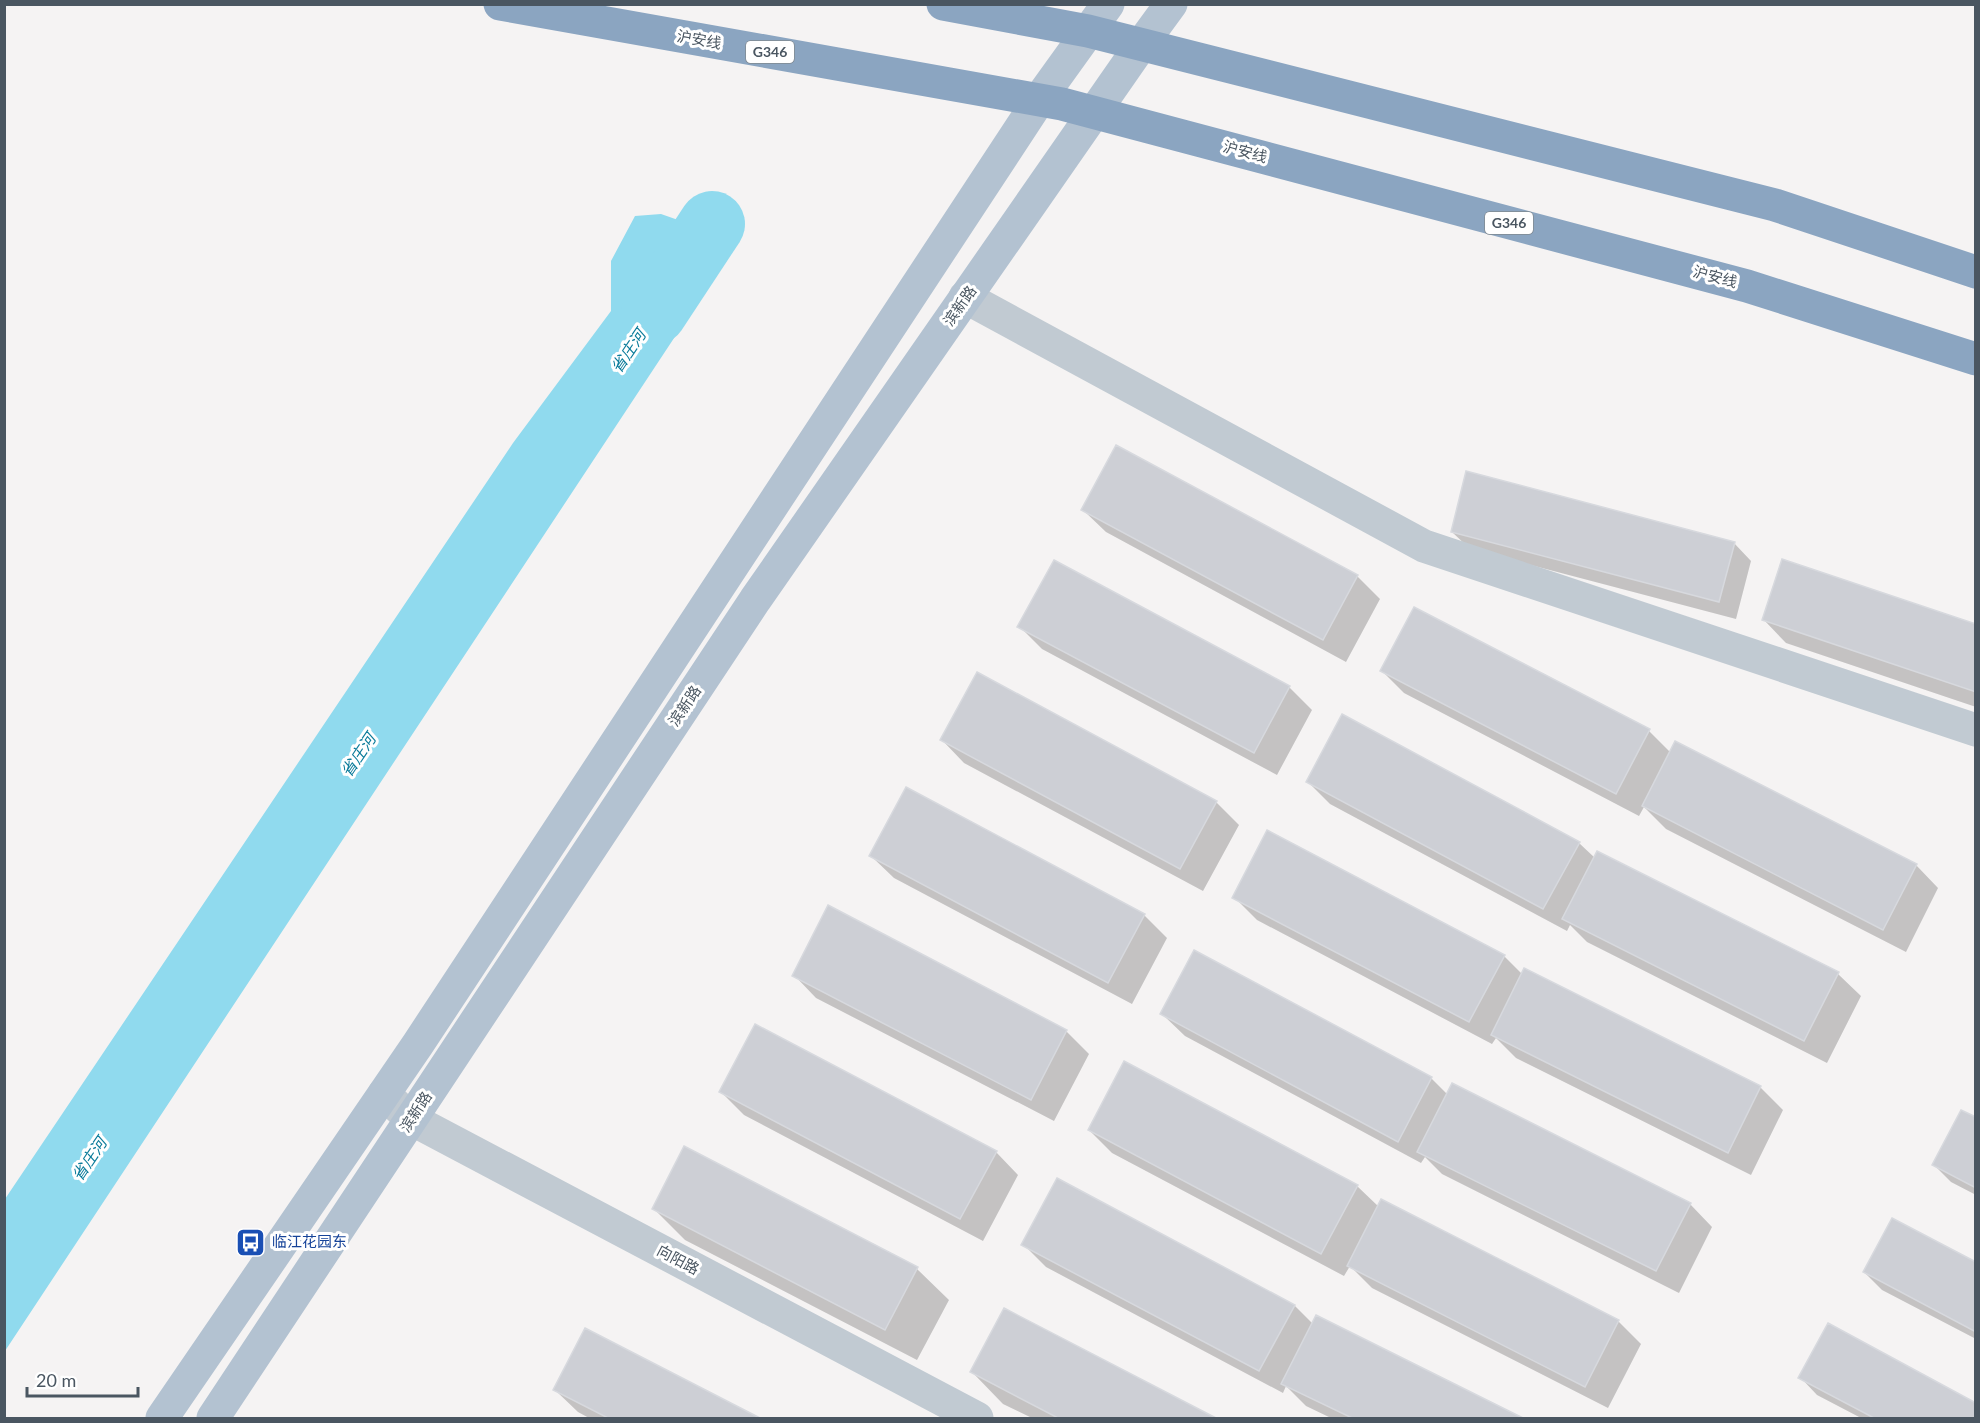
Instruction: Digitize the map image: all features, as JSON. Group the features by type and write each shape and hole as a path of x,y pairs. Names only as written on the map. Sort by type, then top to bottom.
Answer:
{"highway":[{"name":"沪安线","path":"500,4 1039,100 1094,112 1747,286 1976,359"},
{"path":"943,4 1088,31 1775,205 1976,272"}],"main road":[{"path":"162,1419 384,1094 1039,100 1108,4"},
{"name":"滨新路","path":"213,1419 755,600 1094,112 1172,4"}],"street":[{"path":"965,297 1424,546 1976,730"},
{"name":"向阳路","path":"384,1094 411,1119 977,1419"}],"water":[{"path":"661,214 701,228 719,270 5,1351 5,1199 513,443 611,311 611,261 635,216"}],"building":[{"path":"1116,445 1358,575 1323,640 1081,510"},
{"path":"1466,471 1735,542 1719,602 1451,532"},
{"path":"1782,559 1976,624 1976,692 1762,620"},
{"path":"1054,560 1290,686 1254,753 1017,627"},
{"path":"1414,607 1650,729 1616,794 1380,671"},
{"path":"977,672 1217,801 1180,869 940,740"},
{"path":"1342,714 1580,842 1543,909 1306,782"},
{"path":"1675,741 1917,864 1883,930 1642,806"},
{"path":"906,787 1145,914 1108,983 869,856"},
{"path":"1267,830 1505,955 1469,1022 1232,898"},
{"path":"1597,851 1839,972 1804,1041 1562,919"},
{"path":"828,905 1067,1030 1031,1100 792,976"},
{"path":"1194,950 1432,1077 1398,1142 1160,1014"},
{"path":"1524,968 1761,1086 1728,1153 1491,1035"},
{"path":"755,1024 997,1151 960,1219 719,1092"},
{"path":"1124,1061 1358,1185 1321,1254 1088,1130"},
{"path":"1452,1083 1691,1203 1656,1271 1417,1152"},
{"path":"1961,1110 1976,1117 1976,1188 1932,1165"},
{"path":"684,1146 918,1267 885,1330 652,1209"},
{"path":"1057,1178 1295,1305 1259,1371 1021,1245"},
{"path":"1381,1199 1619,1320 1585,1387 1347,1266"},
{"path":"1892,1218 1976,1262 1976,1332 1863,1272"},
{"path":"1004,1308 1216,1418 1058,1418 970,1372"},
{"path":"1316,1315 1523,1418 1352,1418 1281,1384"},
{"path":"1828,1323 1976,1403 1976,1418 1874,1418 1798,1378"},
{"path":"585,1328 760,1418 608,1418 553,1390"}],"waterway":[{"name":"省庄河","path":"654,312 712,224"}],"place":[{"name":"临江花园东","path":"251,1242"}]}
